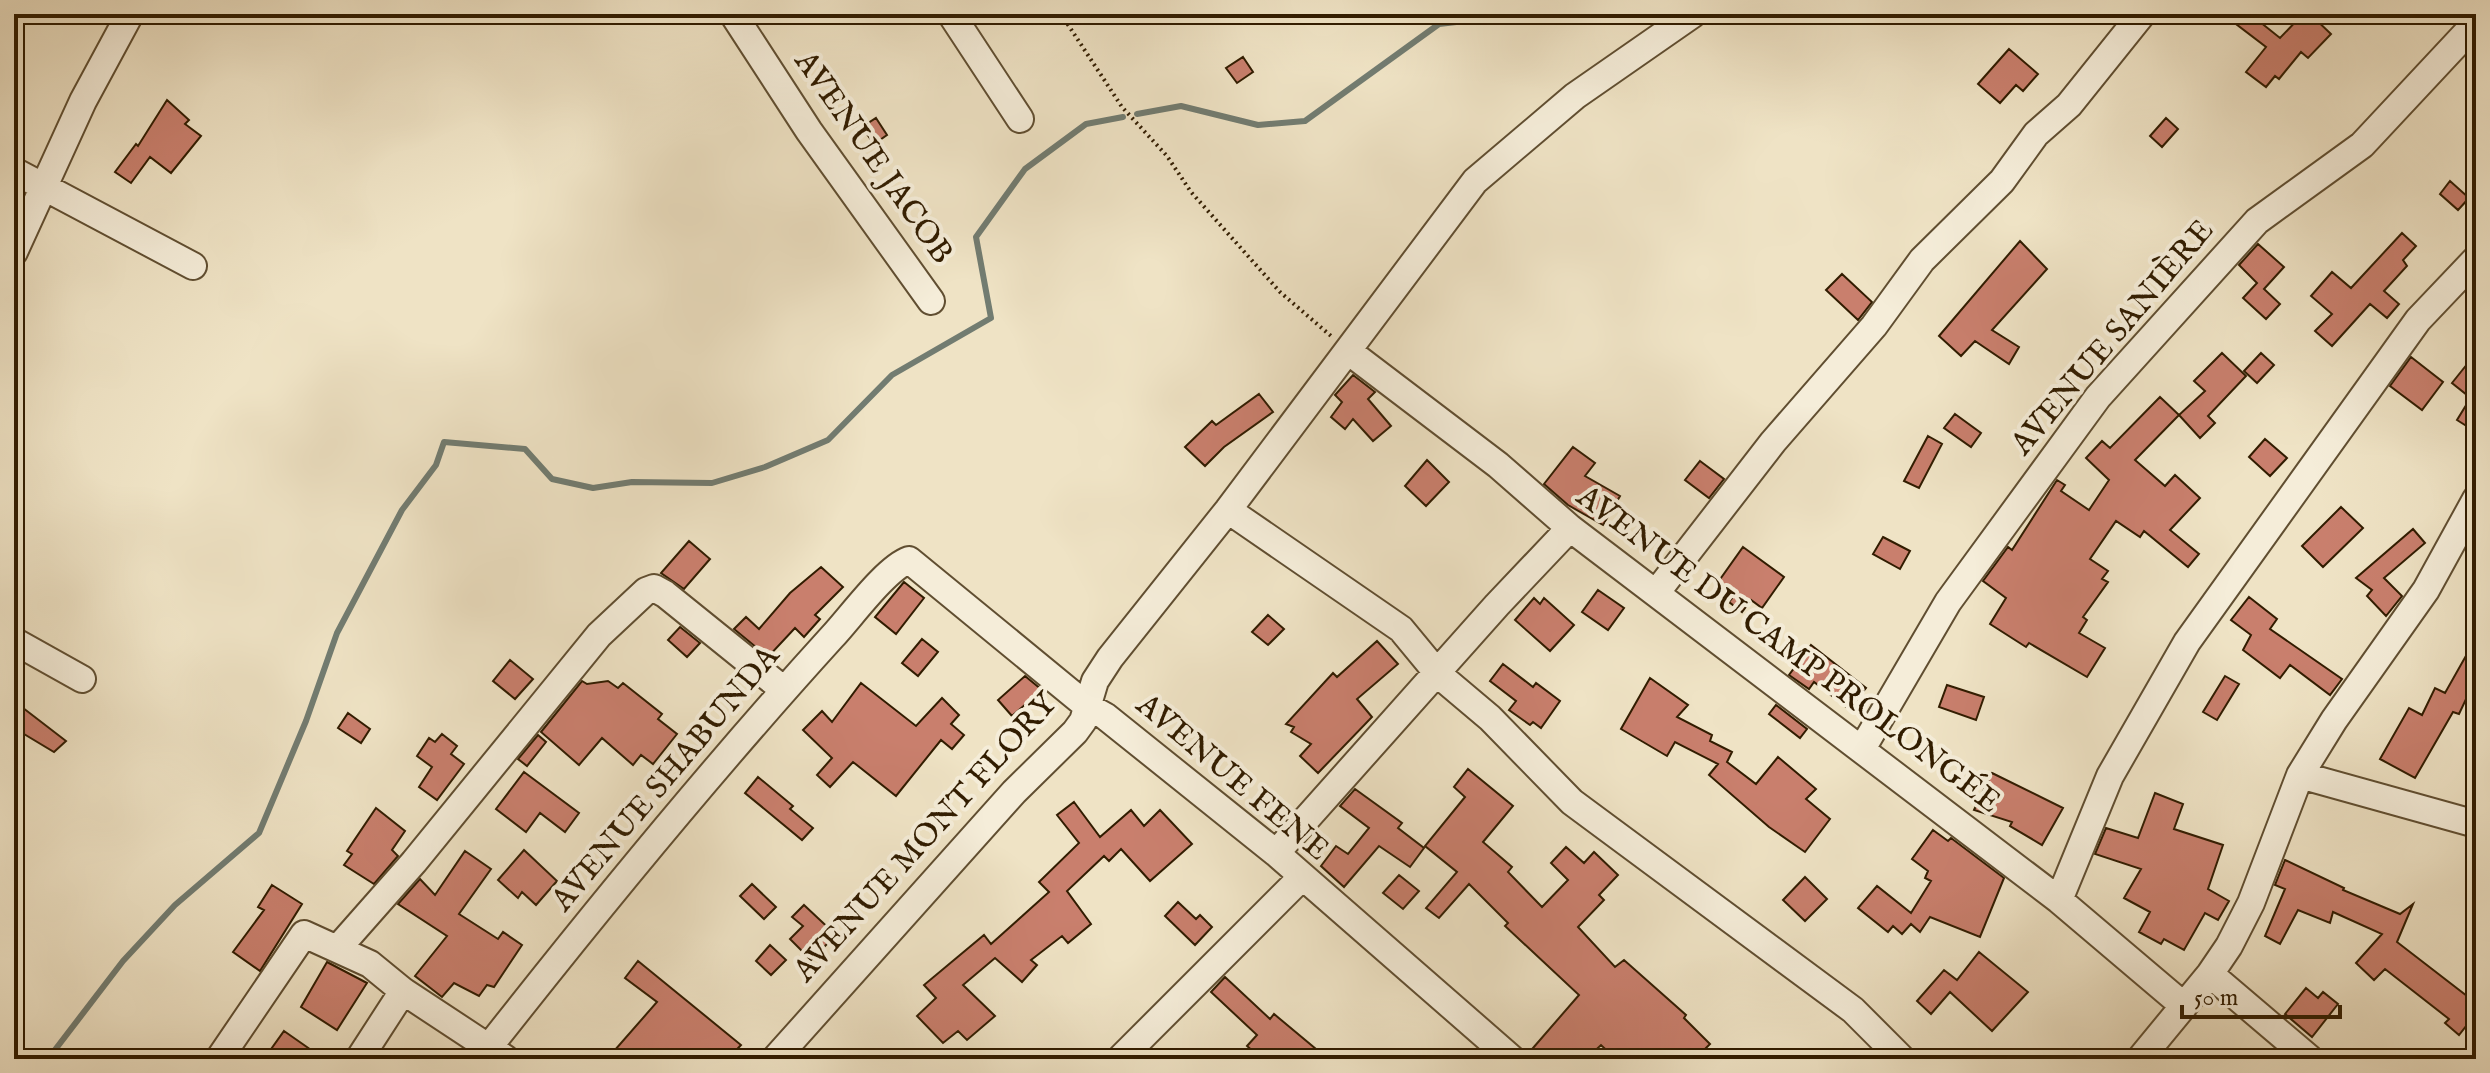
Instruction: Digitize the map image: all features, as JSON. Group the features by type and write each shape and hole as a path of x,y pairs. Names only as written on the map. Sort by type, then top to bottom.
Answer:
{"street":[{"path":"14,252 42,185 130,14"},
{"name":"AVENUE JACOB","path":"733,14 809,131 931,301"},
{"path":"951,14 1020,119"},
{"name":"AVENUE MONT FLORY","path":"775,1059 982,827 1075,732 1095,681 1110,658 1228,510 1475,181 1575,96 1693,14"},
{"path":"1656,593 1773,442 1874,326 1922,260 2002,181 2036,134 2069,105 2142,14"},
{"name":"AVENUE SANIÈRE","path":"1862,749 1948,602 2098,397 2257,221 2362,145 2476,23"},
{"path":"14,171 193,266"},
{"path":"2059,900 2110,776 2187,642 2418,320 2476,259"},
{"name":"AVENUE DU CAMP PROLONGÉE","path":"1348,351 1498,465 1570,528 2059,900 2184,1006"},
{"path":"2140,1059 2210,974 2251,903 2300,775 2426,590 2476,499"},
{"path":"1228,510 1393,622 1439,675 1490,718 1572,802 1853,1010 1902,1059"},
{"path":"1276,853 1439,675 1497,605 1570,528"},
{"name":"AVENUE FENE","path":"903,562 916,562 1087,706 1105,716 1276,853 1512,1059"},
{"name":"AVENUE SHABUNDA","path":"497,1053 641,858 784,690 903,562"},
{"path":"339,947 414,862 599,635 646,591 654,588 665,594 784,690"},
{"path":"14,641 82,679"},
{"path":"2300,775 2473,819"},
{"path":"1120,1059 1301,878"},
{"path":"219,1059 304,934 339,947 370,964 403,991 497,1053"},
{"path":"2210,974 2310,1059"},
{"path":"359,1059 403,991"}],"path":[{"path":"1061,14 1122,107 1167,156 1191,192 1280,292 1348,351"}],"building":[{"path":"2244,14 2250,14 2280,38 2303,14 2310,14 2331,34 2308,58 2301,52 2279,79 2275,76 2266,87 2246,72 2266,47 2236,24"},
{"path":"2009,49 2038,74 2023,91 2016,85 2000,103 1978,84"},
{"path":"1243,57 1253,72 1237,83 1226,68"},
{"path":"167,100 189,120 185,124 201,136 171,173 150,157 131,183 115,172 136,144 138,146"},
{"path":"876,118 887,135 874,144 862,127"},
{"path":"2166,118 2178,129 2162,147 2150,136"},
{"path":"2450,181 2469,198 2458,210 2440,194"},
{"path":"2402,233 2416,246 2403,260 2407,266 2384,291 2399,304 2387,318 2370,304 2332,346 2315,331 2332,314 2311,296 2332,272 2351,288"},
{"path":"2020,241 2047,269 1992,330 2019,347 2009,364 1975,341 1961,356 1939,336"},
{"path":"2258,244 2284,267 2264,289 2280,304 2266,319 2243,298 2257,283 2239,265"},
{"path":"1842,274 1872,302 1858,320 1826,290"},
{"path":"2222,353 2246,376 2208,416 2215,423 2200,438 2179,415 2205,391 2194,381"},
{"path":"2261,353 2274,365 2257,383 2244,371"},
{"path":"2476,353 2476,384 2467,395 2452,383"},
{"path":"2411,357 2443,382 2422,410 2390,386"},
{"path":"1353,375 1375,392 1368,399 1391,426 1373,441 1353,419 1345,429 1331,417 1342,402 1335,395"},
{"path":"2476,389 2476,432 2457,420"},
{"path":"1259,394 1273,412 1224,447 1205,466 1185,447 1212,421 1216,425"},
{"path":"2160,397 2179,415 2135,460 2165,486 2175,475 2200,498 2170,530 2199,554 2188,567 2144,531 2140,537 2116,521 2090,559 2108,571 2102,579 2108,582 2083,617 2087,620 2079,633 2105,648 2087,677 2029,643 2026,647 1990,624 2006,598 1983,581 2008,547 2012,550 2057,480 2065,485 2061,491 2089,510 2109,480 2086,458 2102,441 2110,448"},
{"path":"1955,414 1981,433 1971,447 1944,428"},
{"path":"1928,436 1942,444 1919,488 1904,481"},
{"path":"2265,439 2287,458 2270,476 2249,457"},
{"path":"1573,447 1595,463 1585,476 1620,496 1603,525 1568,505 1544,484"},
{"path":"1427,460 1449,482 1426,506 1405,486"},
{"path":"1700,461 1724,479 1709,498 1685,480"},
{"path":"2341,507 2363,528 2323,567 2302,546"},
{"path":"2413,529 2425,543 2384,578 2402,596 2386,616 2367,596 2372,590 2356,578"},
{"path":"1883,537 1910,551 1900,569 1873,554"},
{"path":"689,541 710,559 684,589 661,573"},
{"path":"1743,547 1784,577 1762,608 1751,600 1742,612 1729,602 1733,597 1716,585"},
{"path":"821,567 843,587 815,615 820,619 804,637 795,628 768,657 734,629 746,617 759,629 790,593"},
{"path":"904,582 924,598 896,634 875,617"},
{"path":"1598,590 1624,608 1608,630 1582,612"},
{"path":"2249,597 2277,619 2270,629 2342,679 2330,695 2290,665 2280,678 2243,650 2251,635 2231,620"},
{"path":"1534,598 1540,604 1544,598 1574,625 1550,651 1515,620"},
{"path":"1268,615 1284,629 1268,645 1252,632"},
{"path":"680,627 700,643 687,657 668,640"},
{"path":"2476,638 2476,678 2459,714 2453,712 2415,778 2380,759 2409,708 2422,715 2435,688 2445,693"},
{"path":"922,639 938,652 918,676 902,663"},
{"path":"1377,641 1398,664 1357,699 1372,717 1318,773 1300,756 1311,744 1291,732 1294,727 1286,724 1333,673 1337,677"},
{"path":"1811,645 1866,688 1849,709 1814,682 1809,689 1789,675"},
{"path":"510,660 533,679 515,699 493,681"},
{"path":"1503,664 1533,687 1536,683 1560,701 1541,728 1533,722 1530,725 1509,710 1516,701 1490,681"},
{"path":"1025,676 1042,690 1012,716 998,700"},
{"path":"2225,676 2239,684 2217,720 2203,712"},
{"path":"1650,678 1688,705 1677,717 1712,735 1710,741 1732,752 1727,762 1756,784 1778,757 1816,789 1806,799 1830,819 1805,852 1769,827 1709,775 1718,764 1675,742 1667,756 1621,729"},
{"path":"582,681 587,684 608,681 618,688 623,683 662,714 658,719 677,734 653,764 641,755 633,765 602,738 579,765 541,732"},
{"path":"861,683 916,726 942,698 959,715 951,724 964,735 952,749 941,740 896,796 853,762 830,787 817,775 832,758 803,730 822,711 832,722"},
{"path":"1947,685 1984,697 1976,720 1939,707"},
{"path":"14,701 66,741 54,752 14,728"},
{"path":"1776,705 1807,729 1800,738 1769,714"},
{"path":"348,713 370,729 361,743 338,728"},
{"path":"442,734 457,746 451,754 464,764 437,800 419,787 432,767 417,756 429,738 435,742"},
{"path":"538,735 546,742 527,766 518,759"},
{"path":"1468,769 1513,806 1483,842 1512,867 1508,872 1542,907 1568,880 1551,863 1566,847 1584,863 1594,852 1618,875 1599,895 1604,900 1578,927 1615,967 1624,960 1686,1015 1684,1018 1710,1044 1695,1059 1616,1059 1601,1045 1586,1059 1545,1059 1533,1048 1579,995 1505,926 1508,923 1469,884 1439,918 1426,908 1457,872 1425,846 1465,797 1454,787"},
{"path":"524,772 579,813 565,832 540,813 526,832 496,809"},
{"path":"1992,773 2063,808 2042,845 2010,826 2012,822 1974,810"},
{"path":"758,777 793,806 790,809 813,828 802,840 745,793"},
{"path":"1355,789 1402,823 1398,828 1424,848 1410,867 1379,846 1344,887 1321,866 1336,846 1348,854 1369,828 1340,806"},
{"path":"2155,793 2183,804 2174,829 2223,845 2208,889 2229,901 2218,920 2205,913 2184,950 2164,939 2161,944 2139,932 2150,912 2124,898 2141,869 2095,854 2106,828 2138,838"},
{"path":"1074,802 1100,837 1131,810 1144,826 1160,810 1192,844 1150,881 1121,849 1109,861 1104,856 1067,891 1091,924 1068,943 1062,936 1031,960 1037,965 1022,982 995,958 963,985 995,1016 967,1040 958,1031 943,1043 917,1016 936,998 924,985 984,935 991,944 1049,892 1039,882 1079,843 1057,815"},
{"path":"376,808 405,831 392,850 398,856 374,884 344,865 352,854 347,851"},
{"path":"1933,830 1948,841 1951,838 2004,878 1980,937 1930,917 1920,932 1911,924 1902,934 1893,926 1888,932 1858,908 1877,886 1911,913 1931,881 1925,878 1928,871 1912,859"},
{"path":"524,850 557,881 536,905 522,892 518,898 498,880"},
{"path":"465,851 491,869 459,914 498,939 503,932 522,945 494,987 487,985 479,996 454,983 442,997 415,976 447,936 398,904 420,879 435,895"},
{"path":"2285,860 2343,890 2400,914 2413,904 2397,942 2476,1003 2476,1032 2467,1025 2459,1035 2445,1023 2449,1019 2385,969 2374,980 2356,963 2382,934 2333,912 2330,923 2298,910 2280,944 2265,936 2285,889 2275,885"},
{"path":"1399,875 1419,891 1403,909 1383,893"},
{"path":"1805,877 1827,899 1805,921 1783,900"},
{"path":"752,884 776,907 764,919 740,896"},
{"path":"272,885 302,904 260,971 233,952 264,910 258,907"},
{"path":"1178,902 1196,919 1200,915 1212,927 1195,945 1165,916"},
{"path":"804,905 836,935 811,960 790,939 803,926 792,917"},
{"path":"770,945 786,960 771,975 756,961"},
{"path":"1979,952 2028,992 1992,1031 1950,992 1931,1014 1917,1001 1944,970 1957,980"},
{"path":"638,961 741,1045 728,1059 607,1059 657,1002 625,978"},
{"path":"327,962 367,983 337,1030 301,1007"},
{"path":"1225,977 1270,1019 1274,1014 1328,1059 1262,1059 1247,1046 1257,1035 1211,992"},
{"path":"2306,988 2318,998 2323,992 2338,1004 2312,1037 2285,1014"},
{"path":"284,1031 324,1059 264,1059"}],"waterway":[{"path":"1137,114 1181,106 1258,125 1305,121 1439,24 1526,14"},
{"path":"48,1059 123,961 175,905 259,833 306,721 337,633 402,510 436,465 444,442 525,449 552,479 593,488 632,482 712,483 765,467 828,440 892,375 991,318 976,237 1025,169 1086,124 1123,117"}]}
